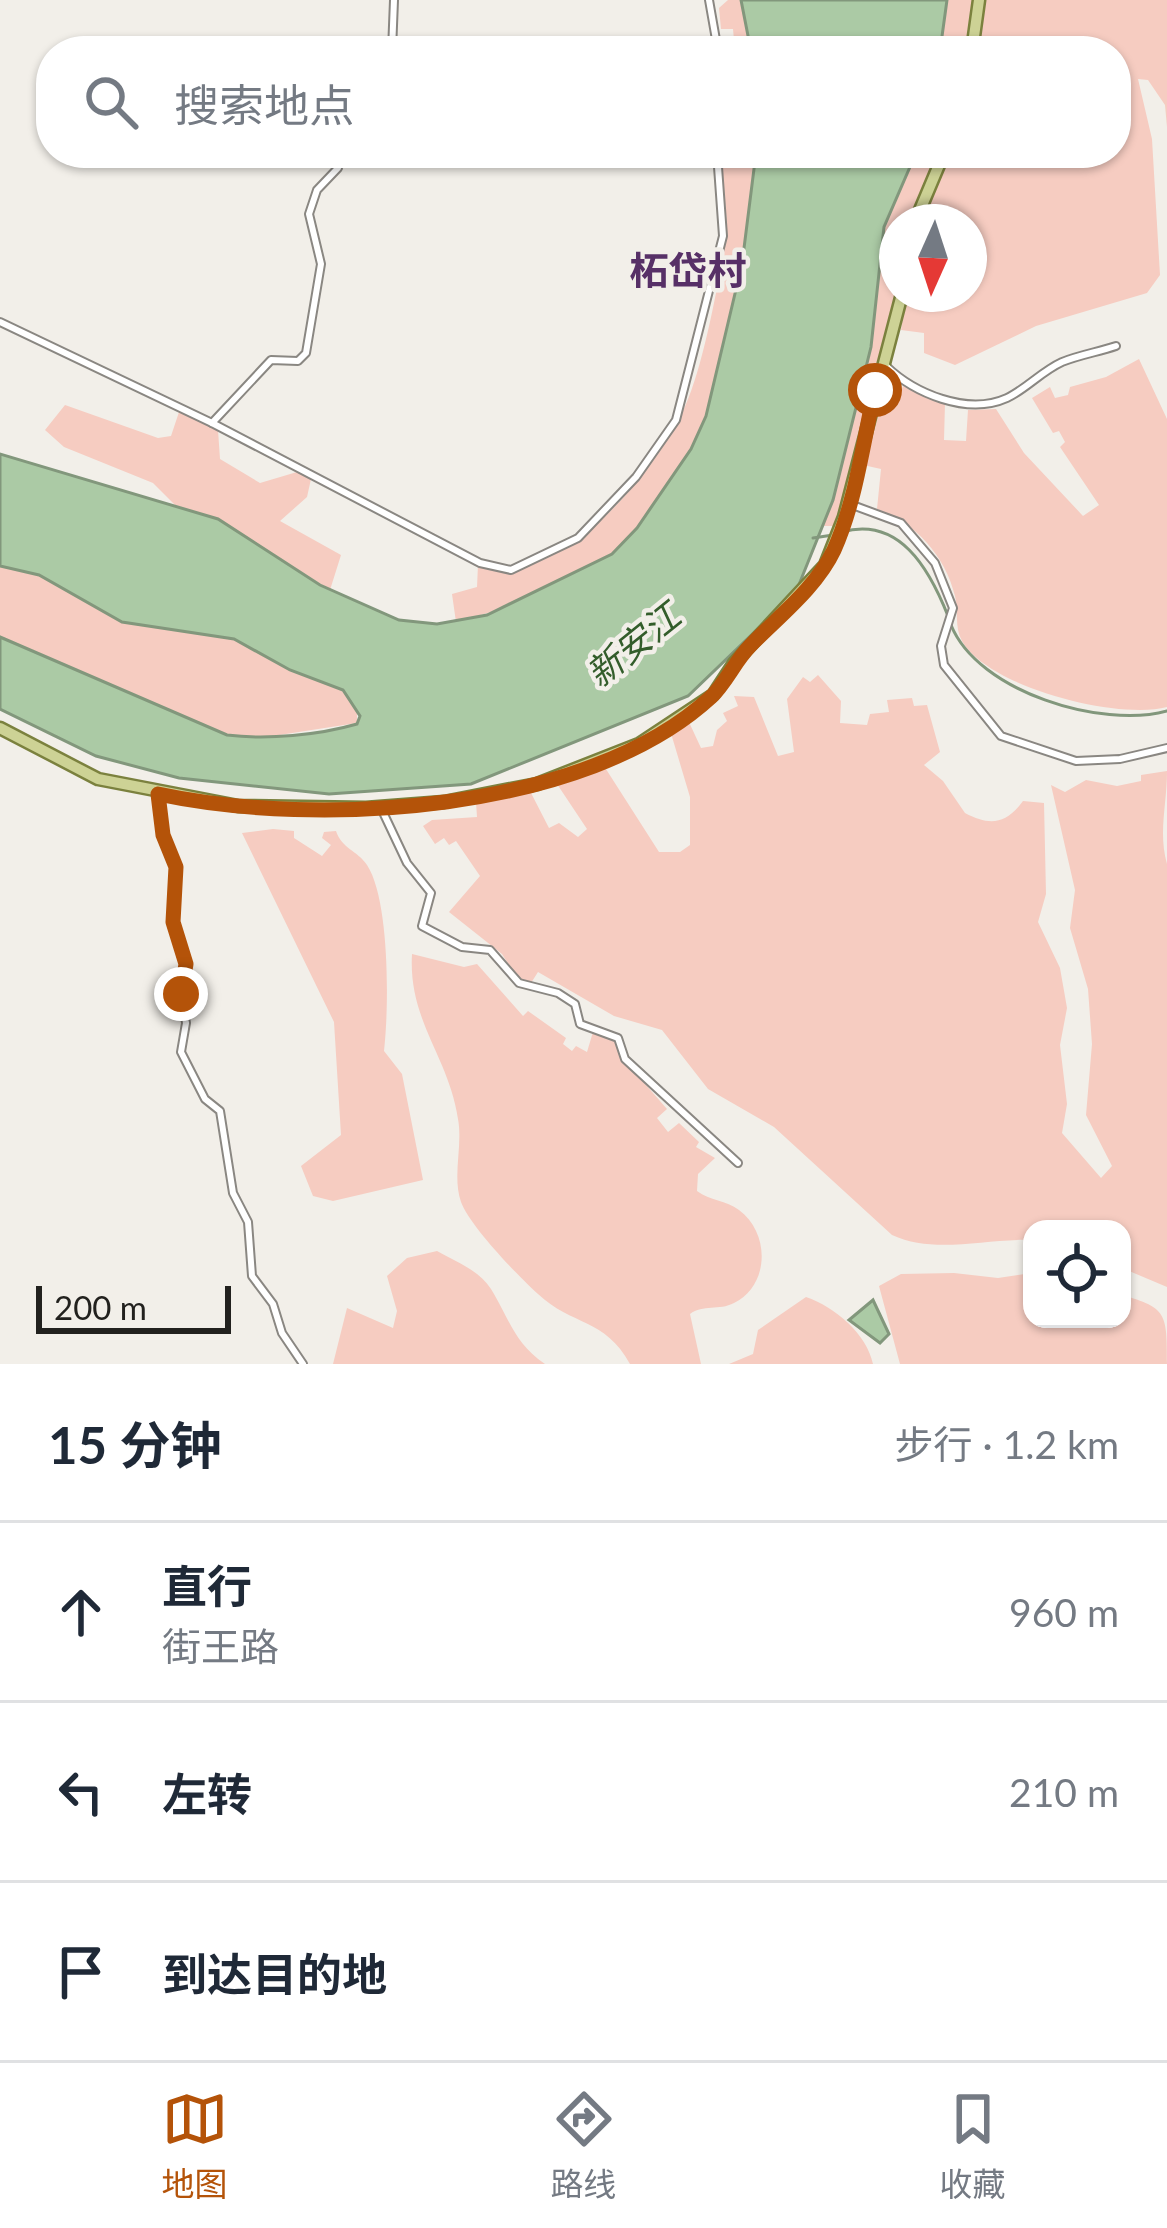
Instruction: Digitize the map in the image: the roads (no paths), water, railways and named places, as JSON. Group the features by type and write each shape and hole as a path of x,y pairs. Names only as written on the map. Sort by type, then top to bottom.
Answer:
{"main road":[{"path":"974,36 979,0"},
{"path":"923,204 938,168"},
{"path":"0,728 87,774 158,794 238,806 381,808 522,788 639,744 713,695 734,663 818,574 848,503 897,312"}],"street":[{"path":"393,36 394,0"},
{"path":"709,0 715,36"},
{"path":"212,423 271,360 298,361 307,353 321,264 309,214 317,190 338,168"},
{"path":"0,322 499,569 515,568 566,546 636,477 684,404 724,227 718,168"},
{"path":"884,364 932,395 977,403 1006,399 1060,363 1116,346"},
{"path":"848,503 901,523 935,563 953,608 941,646 944,665 1001,736 1076,761 1120,759 1167,748"},
{"path":"158,794 163,835 176,862 173,922 186,964 180,989 187,1024 181,1052 205,1099 220,1111 233,1192 248,1222 251,1276 273,1304 282,1333 303,1364"},
{"path":"381,808 407,863 431,893 422,926 462,947 490,950 519,983 559,993 575,1004 580,1024 618,1038 627,1061 738,1163"}],"water":[{"path":"741,0 947,0 942,36 748,36"},
{"name":"新安江","path":"754,168 910,168 894,204 879,204 879,273 871,347 833,500 796,592 688,696 471,784 329,794 179,778 96,756 0,709 0,637 227,735 310,734 357,724 360,716 343,690 290,670 234,639 122,622 39,575 0,566 0,454 218,519 320,585 399,620 437,624 487,615 612,554 637,528 691,449 706,416 742,264"},
{"path":"873,1300 889,1334 880,1343 849,1320"}],"waterway":[{"path":"842,532 862,529 896,539 921,564 948,616"},
{"path":"813,538 833,535"},
{"path":"951,625 965,649 987,669 1045,700 1110,715 1167,711"}],"district":[{"name":"柘岱村","path":"688,271"}]}
